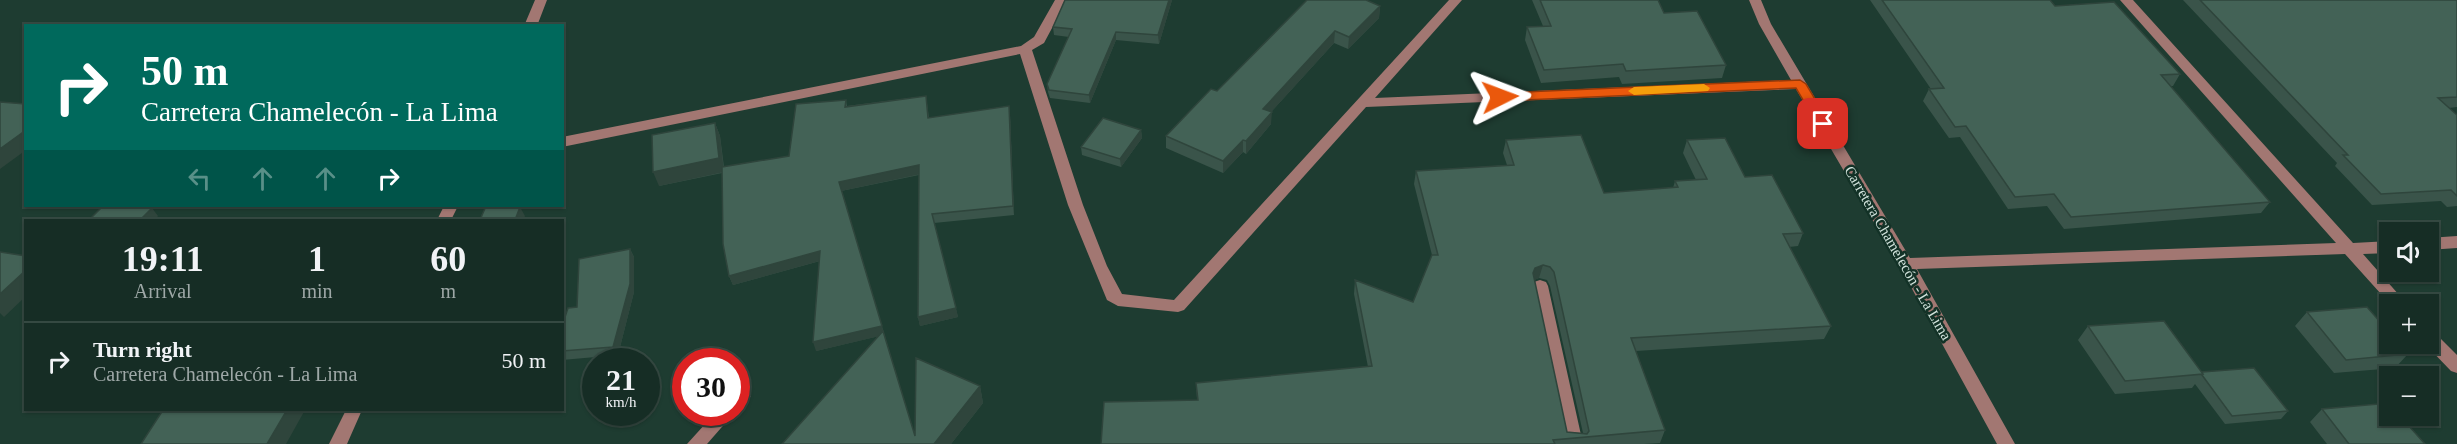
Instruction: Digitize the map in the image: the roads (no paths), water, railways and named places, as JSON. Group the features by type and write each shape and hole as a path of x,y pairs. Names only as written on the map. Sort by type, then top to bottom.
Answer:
{"street":[{"path":"531,24 541,0"},
{"path":"564,142 1025,49 1039,40 1061,0"},
{"path":"1025,49 1042,110 1082,223 1109,288 1118,300 1178,306 1456,0"},
{"name":"Carretera Chamelecón - La Lima","path":"1755,0 1764,24 1906,264 2006,444"},
{"path":"2126,0 2390,294"},
{"path":"1361,103 1800,84"},
{"path":"2439,243 2457,242"},
{"path":"1906,264 2379,248"},
{"path":"1540,286 1575,444"},
{"path":"2439,347 2457,366"},
{"path":"338,444 354,411"},
{"path":"696,444 713,426"}]}
